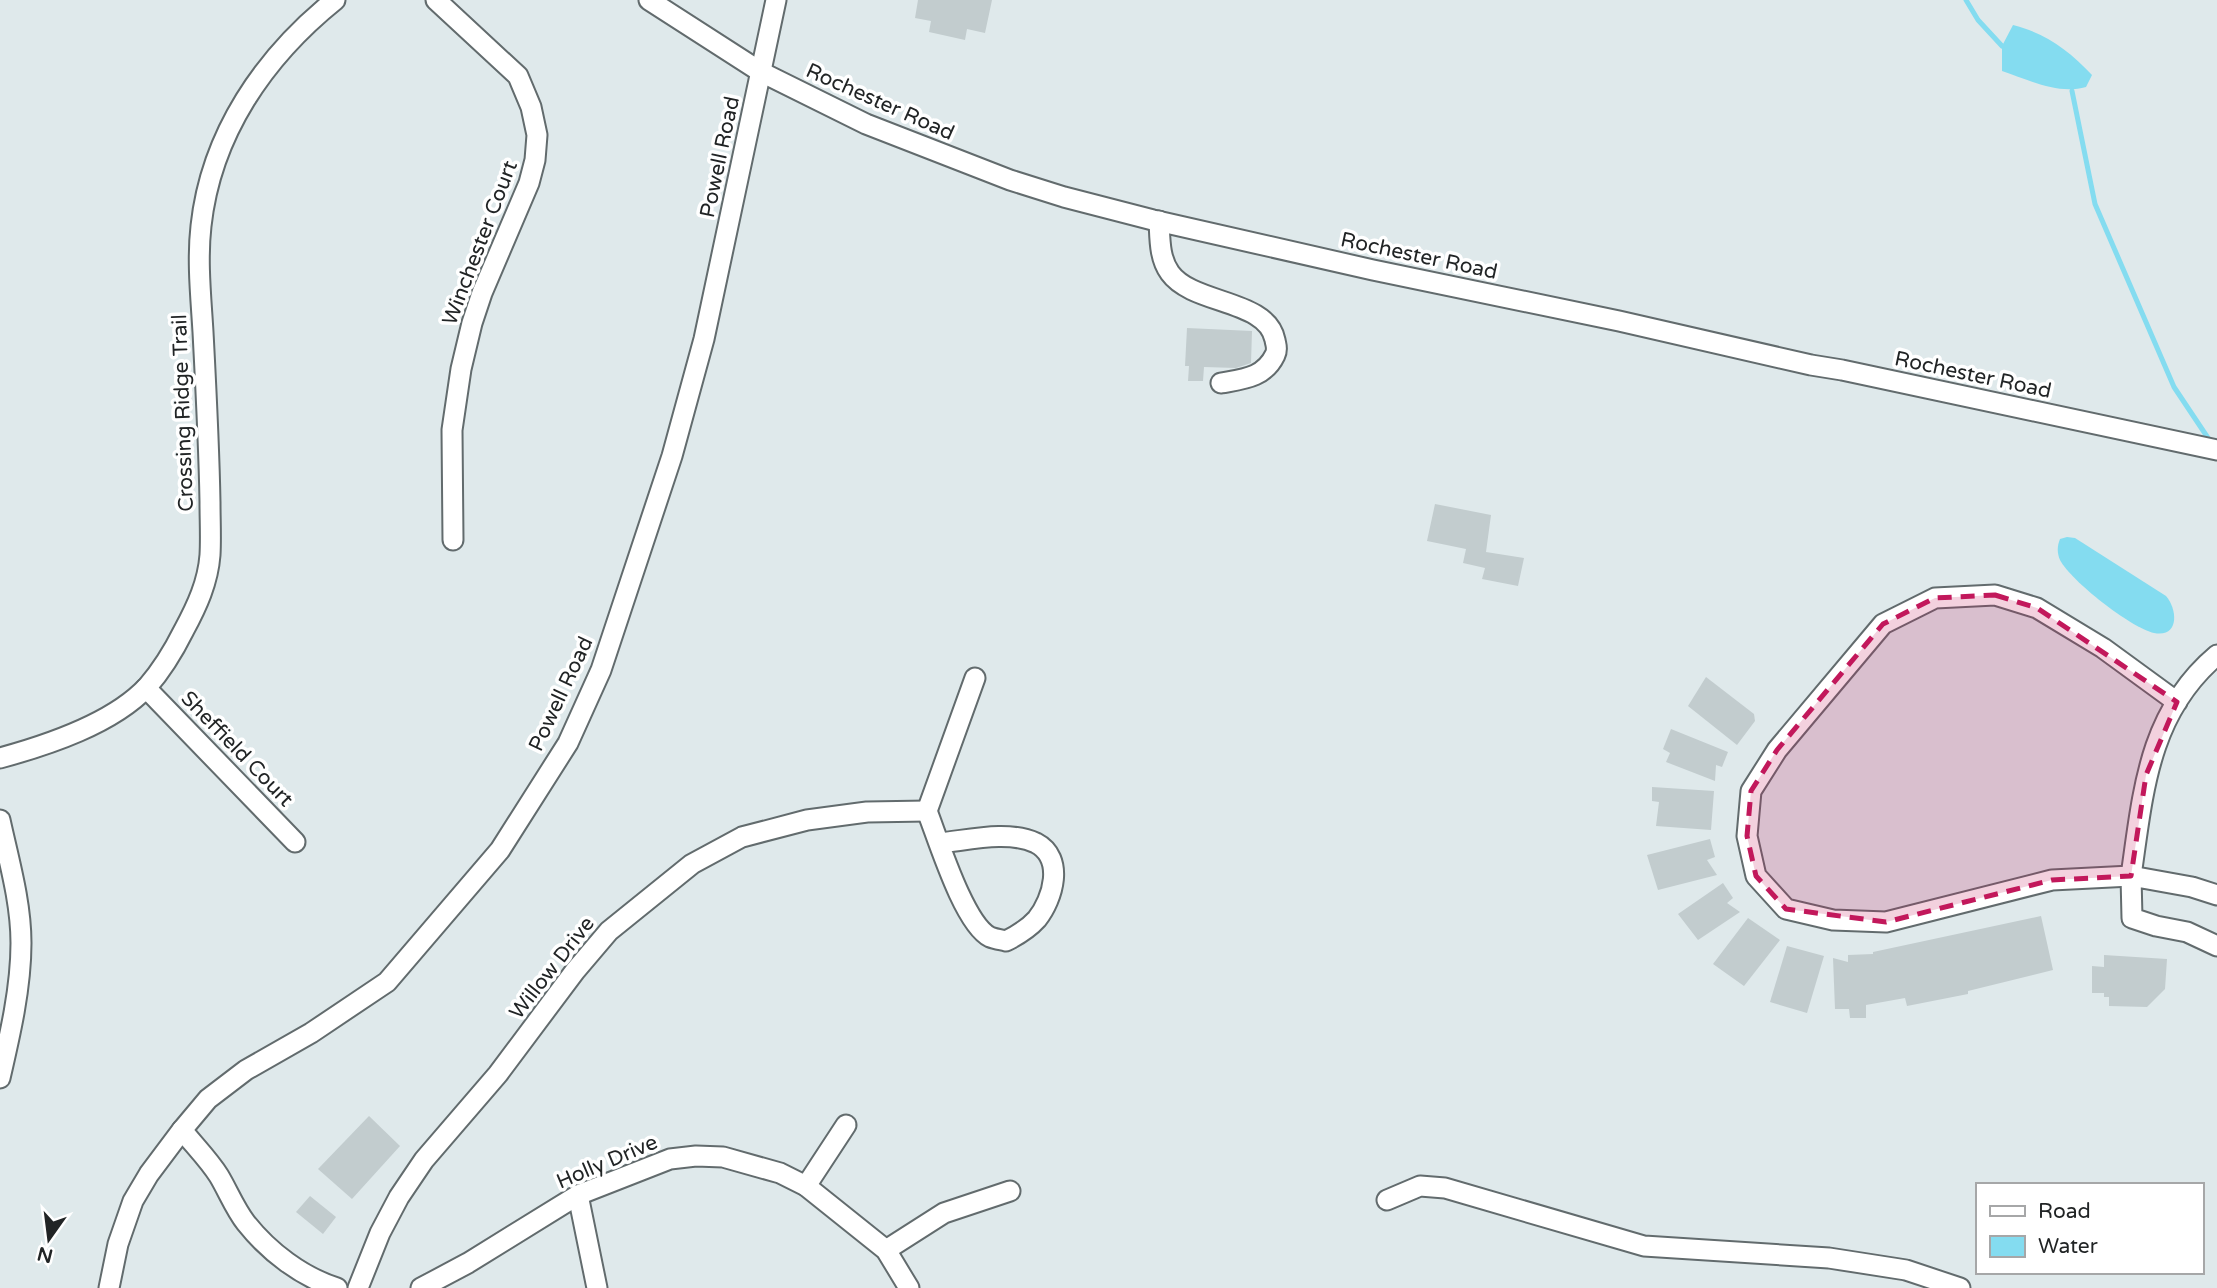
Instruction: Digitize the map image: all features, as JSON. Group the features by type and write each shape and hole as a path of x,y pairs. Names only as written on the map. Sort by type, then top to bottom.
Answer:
{"street":[{"name":"Crossing Ridge Trail","path":"0,758 71,736 110,715 146,688 171,655 202,595 210,556 209,453 200,274 200,228 207,188 219,150 240,107 269,64 307,22 335,0"},
{"name":"Winchester Court","path":"436,0 518,76 531,107 537,135 535,160 529,183 482,293 461,369 452,430 453,540"},
{"name":"Rochester Road","path":"649,0 761,72 866,124 991,174 1064,197 1373,270 2217,450"},
{"name":"Powell Road","path":"108,1288 118,1244 133,1201 149,1174 208,1099 246,1070 311,1033 387,982 500,850 568,743 601,670 672,456 704,339 776,0"},
{"path":"1158,220 1162,256 1170,274 1185,286 1265,321 1274,333 1277,351 1270,366 1254,377 1221,383"},
{"path":"2177,702 2103,648 2037,608 1995,595 1935,598 1883,624 1777,750 1751,790 1747,836 1756,876 1786,909 1821,917 1886,922 2052,880 2131,876 2192,887 2217,895"},
{"path":"2217,655 2197,673 2163,726 2146,775 2131,876 2132,918 2187,932 2217,946"},
{"path":"940,843 1003,837 1021,838 1037,844 1045,850 1054,874 1046,905 1023,932 1006,941 990,937 975,923 966,907 940,843 927,811 975,678"},
{"name":"Sheffield Court","path":"146,688 295,842"},
{"name":"Willow Drive","path":"358,1288 399,1197 424,1160 498,1074 575,971 609,931 692,864 742,837 807,820 867,812 927,811"},
{"path":"0,820 17,900 21,943 18,985 1,1073"},
{"path":"806,1186 846,1125"},
{"path":"182,1130 218,1174 245,1223 292,1266 319,1282 337,1288"},
{"name":"Holly Drive","path":"421,1288 468,1263 528,1223 578,1195 670,1158 696,1156 723,1157 780,1173 806,1186 886,1250 909,1288"},
{"path":"1387,1200 1420,1186 1445,1188 1644,1246 1829,1258 1906,1270 1960,1288"},
{"path":"886,1250 944,1213 1010,1191"},
{"path":"578,1195 597,1288"}],"highlighted area":[{"path":"1995,595 2037,608 2177,702 2146,775 2131,876 2052,880 1886,922 1786,909 1756,876 1747,836 1751,791 1777,750 1883,624 1935,598"}],"water":[{"path":"2013,25 2047,38 2074,58 2092,75 2086,87 2054,88 2002,71 2002,46"},
{"path":"2075,538 2166,596 2173,608 2172,627 2162,633 2144,629 2117,613 2076,580 2058,555 2060,539"}],"building":[{"path":"918,0 992,0 985,33 967,29 965,40 929,32 931,21 915,18"},
{"path":"1187,328 1252,331 1251,363 1236,368 1204,367 1203,381 1188,381 1189,366 1185,366"},
{"path":"1435,504 1491,515 1486,552 1524,558 1518,586 1482,579 1485,568 1463,563 1466,549 1427,541"},
{"path":"1706,677 1754,714 1755,721 1737,745 1688,706"},
{"path":"1671,729 1728,752 1722,767 1716,765 1715,781 1666,762 1670,753 1663,749"},
{"path":"1652,787 1714,791 1711,830 1656,826 1659,802 1652,801"},
{"path":"1710,839 1715,857 1707,860 1717,875 1658,890 1647,855"},
{"path":"1723,883 1733,898 1727,903 1740,912 1698,940 1678,914"},
{"path":"2041,916 2053,970 1968,991 1968,994 1907,1006 1905,998 1866,1005 1866,1018 1850,1018 1849,1009 1835,1009 1833,958 1848,962 1848,955 1873,954"},
{"path":"1748,918 1780,940 1744,986 1713,964"},
{"path":"1787,946 1824,956 1807,1013 1770,1002"},
{"path":"2104,955 2167,959 2165,989 2147,1007 2109,1006 2109,997 2104,997 2104,993 2092,993 2092,966 2104,967"},
{"path":"369,1116 400,1146 352,1199 318,1169"},
{"path":"310,1196 336,1217 323,1234 296,1212"}],"waterway":[{"path":"1966,0 1978,20 2002,46"},
{"path":"2072,91 2095,204 2174,387 2210,441"}]}
